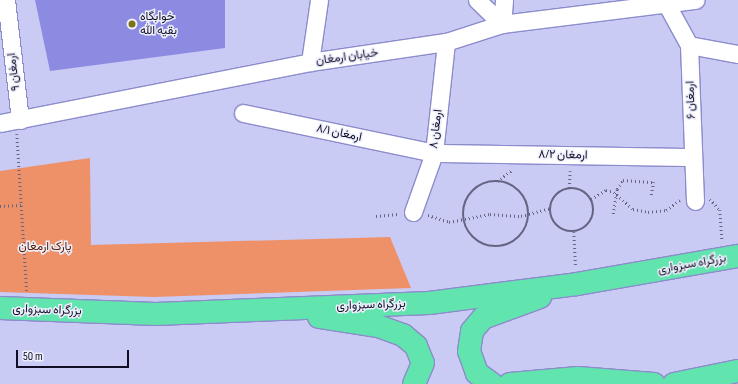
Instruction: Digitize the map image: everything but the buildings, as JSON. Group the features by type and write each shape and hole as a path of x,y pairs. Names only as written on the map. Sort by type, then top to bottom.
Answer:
{"highway":[{"name":"بزرگراه سبزواری","path":"0,308 156,314 429,303 577,284 730,257"},
{"path":"492,384 477,373 469,351 472,331 483,318 577,284"},
{"path":"268,309 378,326 403,335 416,346 423,363 414,384"},
{"path":"674,384 738,371"},
{"path":"510,384 578,378 654,384"}],"street":[{"name":"ارمغان ۹","path":"6,0 12,121"},
{"path":"310,62 318,0"},
{"path":"477,0 502,24"},
{"path":"502,24 504,0"},
{"name":"خیابان ارمغان","path":"12,121 310,62 446,42 502,24 666,5 696,0"},
{"name":"ارمغان ۶","path":"666,5 689,45 695,197"},
{"name":"ارمغان ۸","path":"413,212 434,153 446,42"},
{"path":"689,45 738,54"},
{"name":"ارمغان ۸/۱","path":"243,113 434,153"},
{"name":"ارمغان ۸/۲","path":"434,153 693,157"}],"path":[{"path":"12,121 22,205 28,309"},
{"path":"613,214 618,196 617,189 623,180 641,178 654,182 651,197"},
{"path":"496,181 520,191 529,214 519,238 495,247 472,237 464,219 464,205 473,190 496,181"},
{"path":"569,188 585,193 591,199 591,220 574,232 558,228 552,221 550,208 554,197 569,188"},
{"path":"591,199 606,190 618,196 633,209 648,212 666,210 695,197 711,199 720,210 730,257"},
{"path":"0,206 22,205"},
{"path":"376,216 413,212 449,222 490,214 510,217 529,214 550,208"},
{"path":"574,232 577,284"}],"green space":[{"name":"پارک ارمغان","path":"90,158 91,245 390,237 411,288 154,297 0,292 0,171"}],"place":[{"name":"خوابگاه بقیه الله","path":"132,24"}]}
